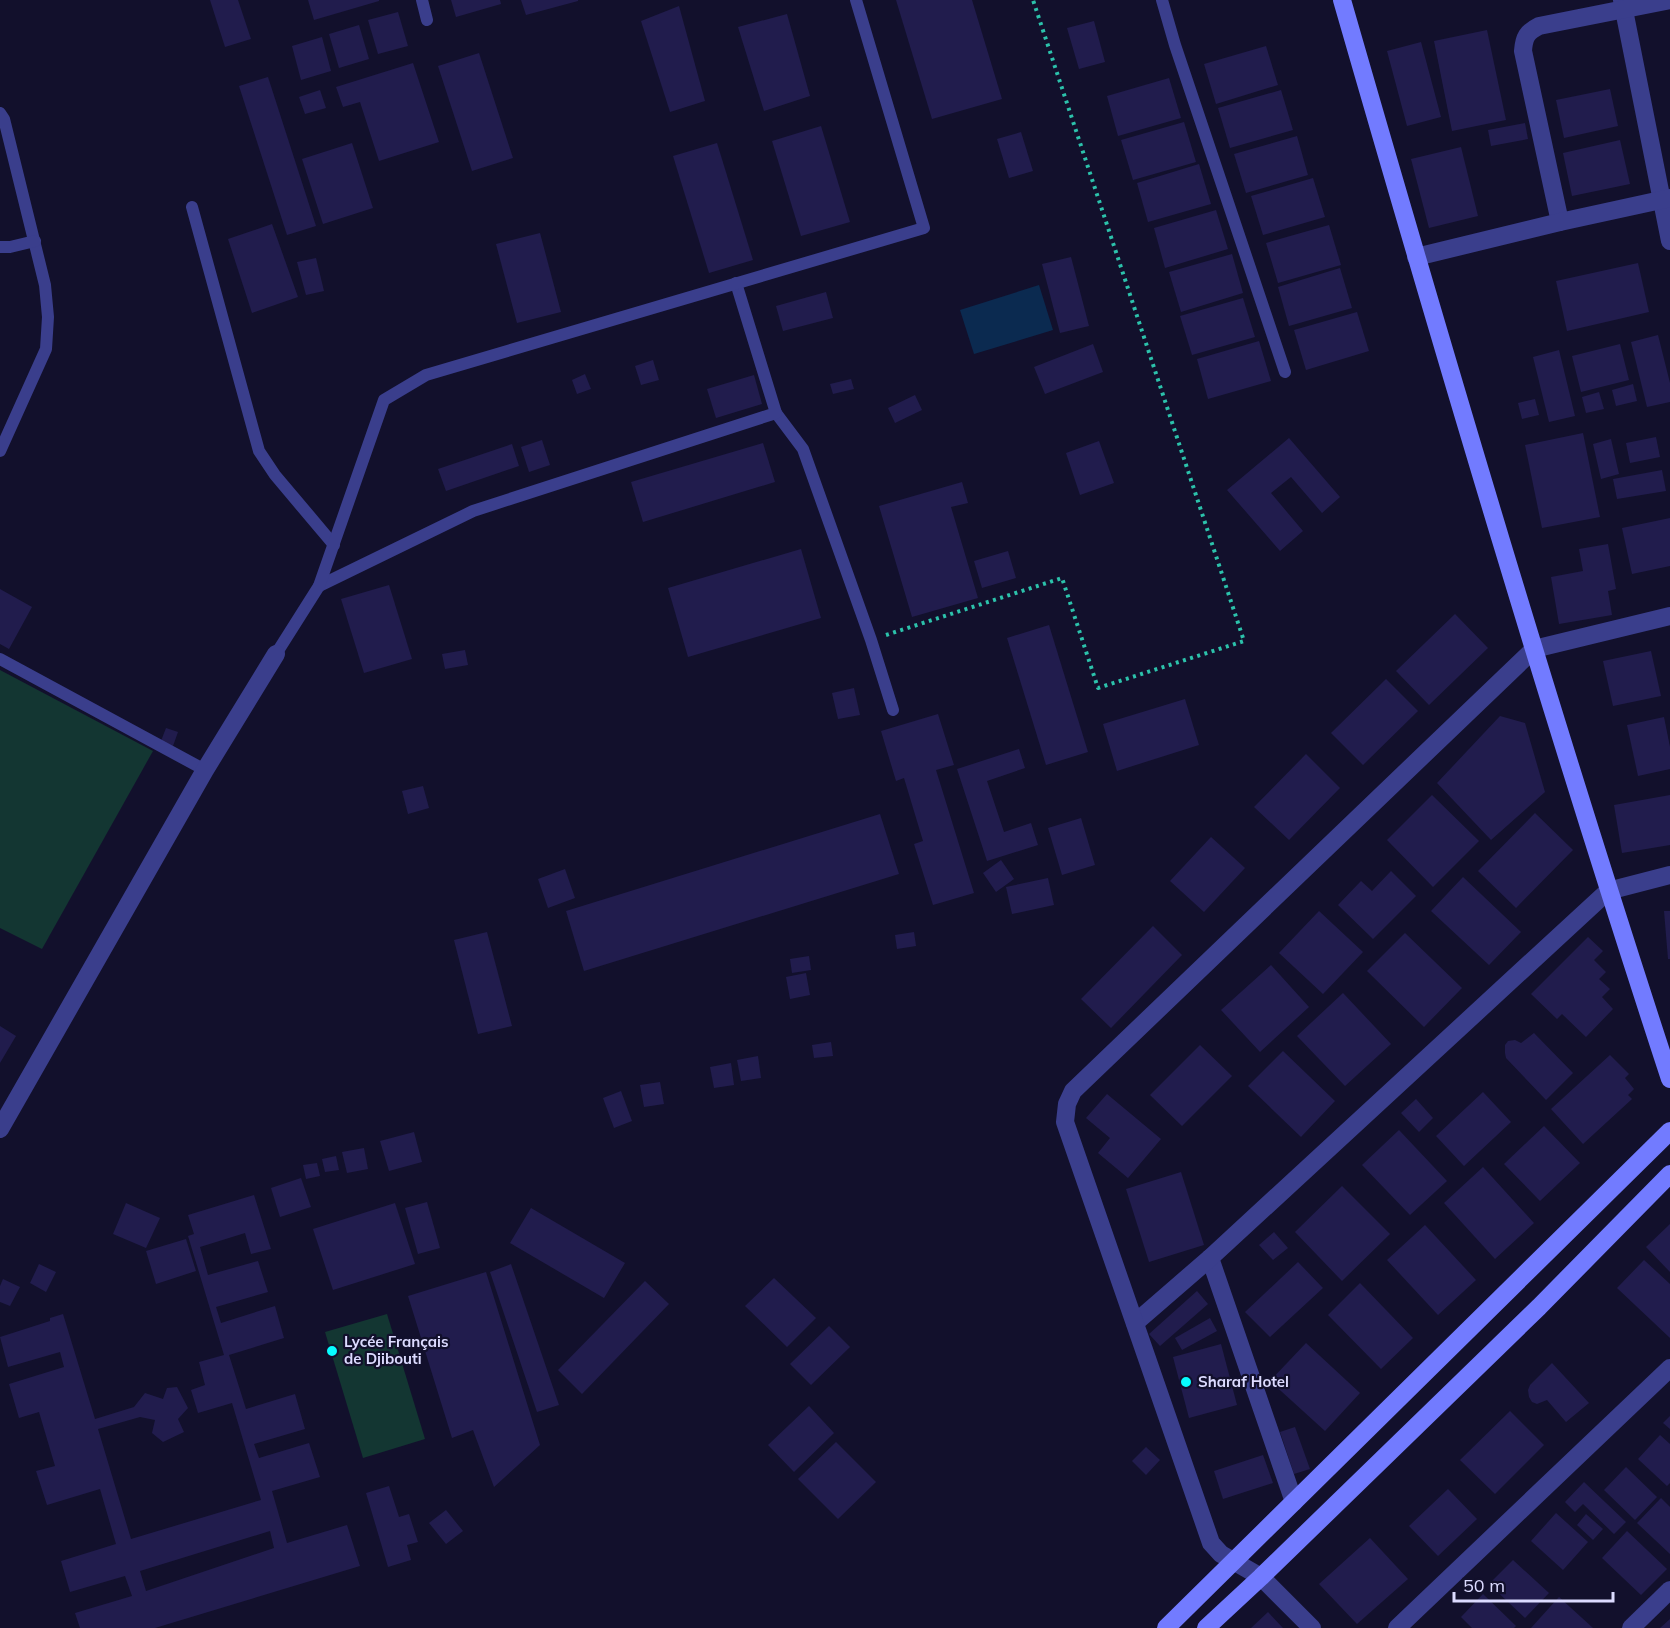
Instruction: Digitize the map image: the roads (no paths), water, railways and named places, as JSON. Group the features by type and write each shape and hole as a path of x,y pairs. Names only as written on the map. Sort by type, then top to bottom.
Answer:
{"street":[{"path":"1342,0 1416,257 1534,649 1608,891 1670,1078"},
{"path":"1560,222 1523,51 1524,40 1528,32 1539,26 1623,4 1670,0"},
{"path":"1623,4 1666,199 1670,241"},
{"path":"1416,257 1666,199"},
{"path":"1312,1628 1261,1577 1221,1554 1212,1543 1065,1122 1067,1104 1072,1091 1534,649 1670,616"},
{"path":"0,1129 205,770 276,654"},
{"path":"1135,1323 1210,1258 1608,891 1670,875"},
{"path":"1166,1628 1670,1131"},
{"path":"1206,1628 1539,1306 1670,1174"},
{"path":"1210,1258 1294,1502"},
{"path":"1397,1628 1670,1368"},
{"path":"1631,1628 1670,1590"}],"lane":[{"path":"422,0 427,20"},
{"path":"276,654 320,586 384,400 426,375 924,228 856,0"},
{"path":"1162,0 1285,372"},
{"path":"0,113 4,119 35,241 45,285 48,317 46,349 0,451"},
{"path":"192,207 259,451 275,475 334,545"},
{"path":"0,247 10,248 35,241"},
{"path":"736,283 776,413 803,449 871,640 893,710"},
{"path":"320,586 473,511 776,413"},
{"path":"0,659 205,770"}],"water":[{"path":"1039,285 1053,330 974,354 960,310"}],"place":[{"name":"Lycée Français de Djibouti","path":"332,1351"},
{"name":"Sharaf Hotel","path":"1186,1382"}]}
